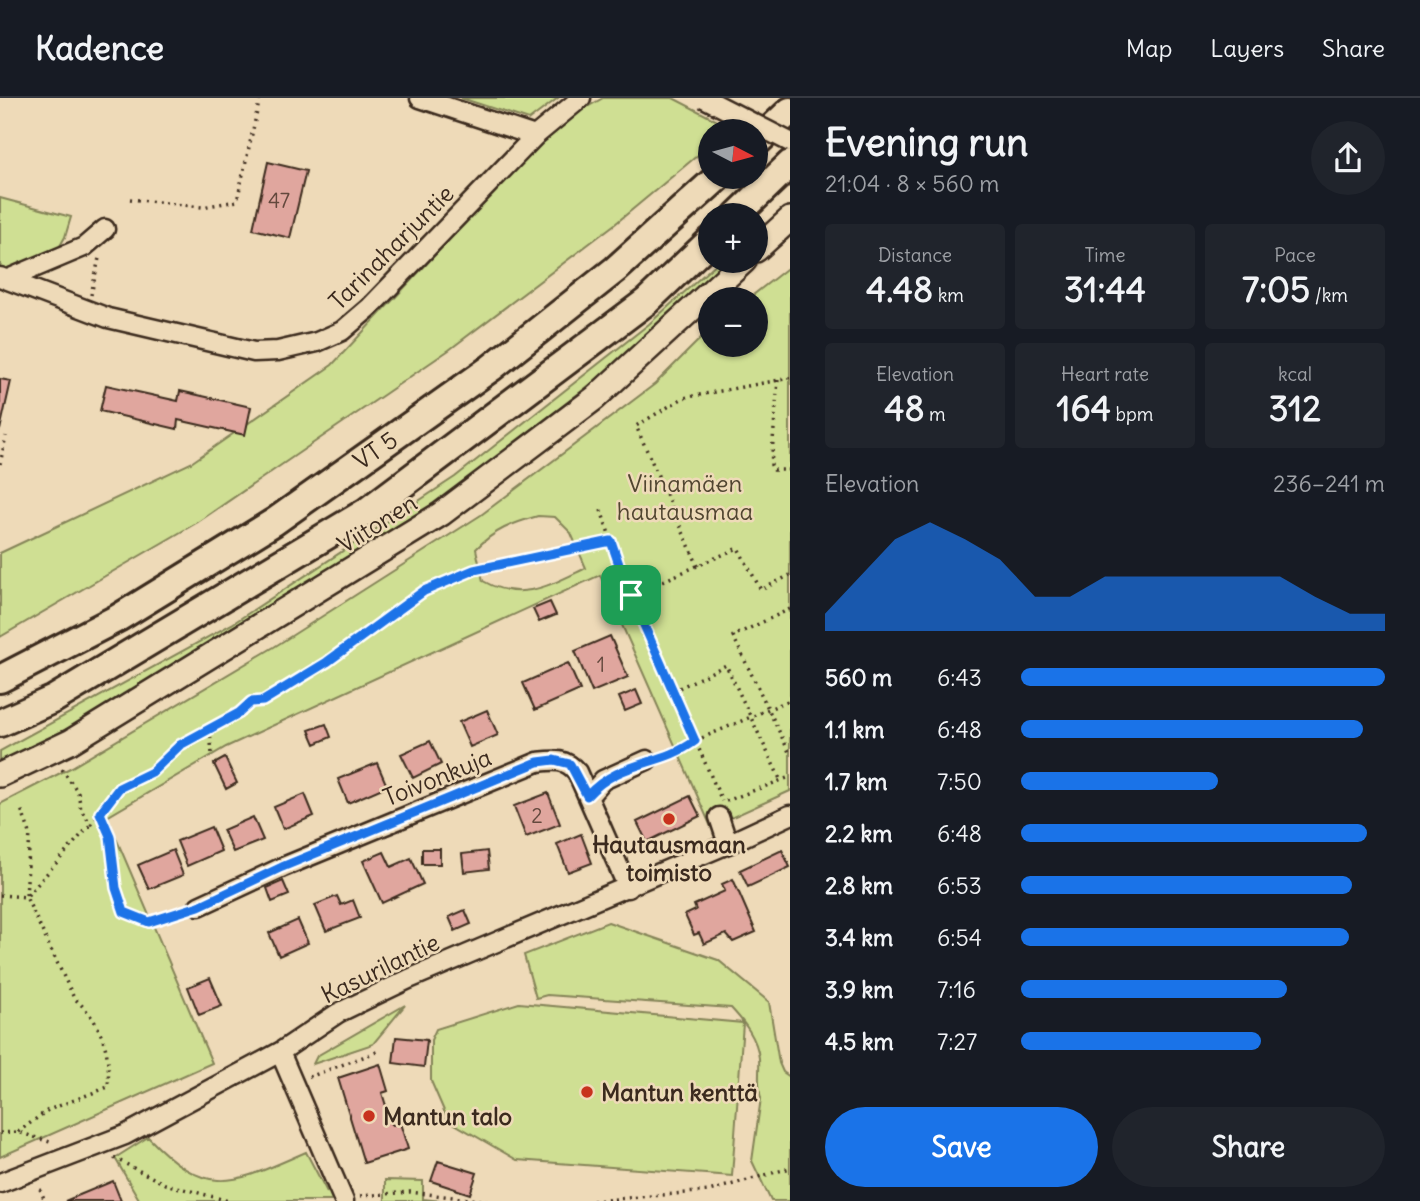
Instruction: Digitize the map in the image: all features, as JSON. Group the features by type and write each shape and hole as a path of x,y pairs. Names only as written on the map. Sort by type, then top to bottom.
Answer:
{"highway":[{"path":"768,132 790,111"},
{"path":"749,203 790,164"},
{"name":"VT 5","path":"0,679 118,618 274,522 491,368 616,269 706,189"},
{"name":"VT 5","path":"0,723 54,699 366,512 647,302 698,253"}],"main road":[{"path":"768,239 790,219"},
{"name":"Viitonen","path":"0,775 70,742 441,514 595,398 731,273"}],"street":[{"path":"420,98 535,136"},
{"name":"Tarinaharjuntie","path":"4,278 52,299 108,318 254,352 303,346 342,331 370,307 535,136 581,98"},
{"path":"704,98 790,142"},
{"path":"4,278 84,247 105,229"},
{"name":"Toivonkuja","path":"199,906 295,862 538,762 554,760 570,764 628,888"},
{"path":"587,796 603,779 647,760"},
{"path":"720,810 728,844"},
{"name":"Kasurilantie","path":"0,1184 80,1155 125,1135 281,1052 338,1013 397,985 728,844 788,822"},
{"path":"281,1052 287,1086 344,1201"}],"path":[{"path":"130,199 202,207 237,201 260,98"},
{"path":"92,291 101,248"},
{"path":"698,566 635,426 683,398 790,378"},
{"path":"778,380 771,465 775,470 790,470"},
{"path":"0,464 6,436"},
{"path":"601,510 631,595 695,741 720,810 790,777"},
{"path":"26,897 119,788 152,772 180,745 210,730 251,702 263,701 327,662 424,591 474,570 611,541"},
{"path":"631,595 738,548 761,590 790,575"},
{"path":"790,609 733,636 790,754"},
{"path":"673,691 726,665 781,780"},
{"path":"647,760 683,750 695,741 790,700"},
{"path":"210,730 212,754"},
{"path":"58,764 78,792 81,810 91,824"},
{"path":"18,1132 48,1110 108,1087 109,1074 106,1041 87,1009 74,998 26,897 30,832 20,806"},
{"path":"100,813 110,836 116,888 124,912 149,922 199,906"},
{"path":"0,894 26,897"},
{"path":"287,1086 379,1051"},
{"path":"0,1133 18,1132 36,1136 80,1155 114,1158 165,1184 229,1201"},
{"path":"105,1161 126,1151"},
{"path":"593,1201 709,1191 790,1168"},
{"path":"30,1193 51,1184"},
{"path":"40,1189 45,1201"},
{"path":"352,1201 360,1196 401,1192 450,1195 486,1201"}],"green space":[{"path":"461,98 558,98 529,120"},
{"path":"603,98 673,98 714,119 698,119 698,155 615,224 449,350 198,522 0,637 0,553 191,463 332,365 524,160 570,117"},
{"path":"0,198 71,217 65,237 52,260 0,280"},
{"name":"Viinamäen hautausmaa","path":"790,266 790,791 711,827 600,575 226,747 107,817 212,1063 0,1157 0,804 72,767 274,647 481,515 655,384 698,341 698,357 768,357 768,287 763,287","holes":["538,516 555,517 571,533 586,568 548,585 523,591 510,591 483,581 476,549 504,528"]},
{"path":"706,273 718,273 703,287 698,287 698,291 632,352 426,512 195,655 73,726 0,762 0,751 232,624 455,477 649,324"},
{"path":"608,922 718,960 769,1002 779,1063 783,1072 790,1077 790,1201 771,1201 752,1161 761,1098 759,1058 753,1037 731,1008 547,995 536,998 524,955"},
{"name":"Mantun kenttä","path":"519,1003 743,1023 732,1176 517,1160 448,1120 431,1081 431,1040 436,1029"},
{"path":"405,1005 373,1044 313,1064 317,1056"},
{"path":"148,1137 188,1171 206,1178 223,1180 260,1172 306,1152 327,1192 337,1185 344,1201 140,1201 115,1158"},
{"path":"385,1180 423,1181 423,1199 442,1201 385,1201"}],"building":[{"path":"268,162 306,171 290,238 253,229"},
{"path":"0,379 11,381 0,430"},
{"path":"106,385 178,401 180,391 251,407 245,435 178,420 177,429 100,411"},
{"path":"550,602 556,615 539,622 533,609"},
{"path":"610,636 628,677 592,692 575,651"},
{"path":"568,663 580,690 535,710 523,683"},
{"path":"636,690 642,704 625,711 619,697"},
{"path":"487,710 498,735 470,747 459,722"},
{"path":"326,724 331,737 315,744 309,730"},
{"path":"430,741 441,764 413,778 401,754"},
{"path":"225,758 237,783 226,789 214,764"},
{"path":"377,763 387,786 348,803 338,779"},
{"path":"548,793 560,824 526,837 514,806"},
{"path":"305,794 314,816 283,829 274,807"},
{"name":"Hautausmaan toimisto","path":"690,796 700,816 647,842 637,822"},
{"path":"253,817 263,840 233,852 223,830"},
{"path":"211,827 221,851 187,866 177,841"},
{"path":"581,834 592,863 568,872 557,844"},
{"path":"422,849 440,849 440,864 422,864"},
{"path":"173,850 183,875 149,889 138,865"},
{"path":"782,850 790,867 748,887 740,870"},
{"path":"487,851 489,869 464,872 462,854"},
{"path":"384,852 391,867 411,858 423,884 382,903 363,861"},
{"path":"733,879 756,932 733,942 726,934 704,944 699,933 694,935 685,915 696,910 694,905 725,891 722,884"},
{"path":"283,881 289,895 272,902 267,888"},
{"path":"337,896 341,905 353,900 360,918 326,931 315,905"},
{"path":"465,910 471,924 455,931 449,917"},
{"path":"298,920 308,943 279,956 269,933"},
{"path":"210,978 222,1006 199,1015 188,987"},
{"path":"396,1037 427,1040 424,1067 393,1063"},
{"name":"Mantun talo","path":"380,1064 388,1091 382,1093 392,1125 400,1123 408,1149 364,1163 338,1078"},
{"path":"438,1161 477,1173 470,1194 431,1181"},
{"path":"113,1181 121,1201 65,1201"}],"place":[{"name":"Hautausmaan toimisto","path":"669,819"},
{"name":"Mantun kenttä","path":"587,1092"},
{"name":"Mantun talo","path":"369,1116"}],"route":[{"path":"611,541 631,595 695,741 683,750 647,760 603,779 587,796 577,772 570,764 554,760 538,762 282,867 199,906 149,922 135,919 124,912 116,888 110,836 100,813 119,788 152,772 180,745 239,713 251,702 263,701 327,662 424,591 474,570 611,541"}]}
